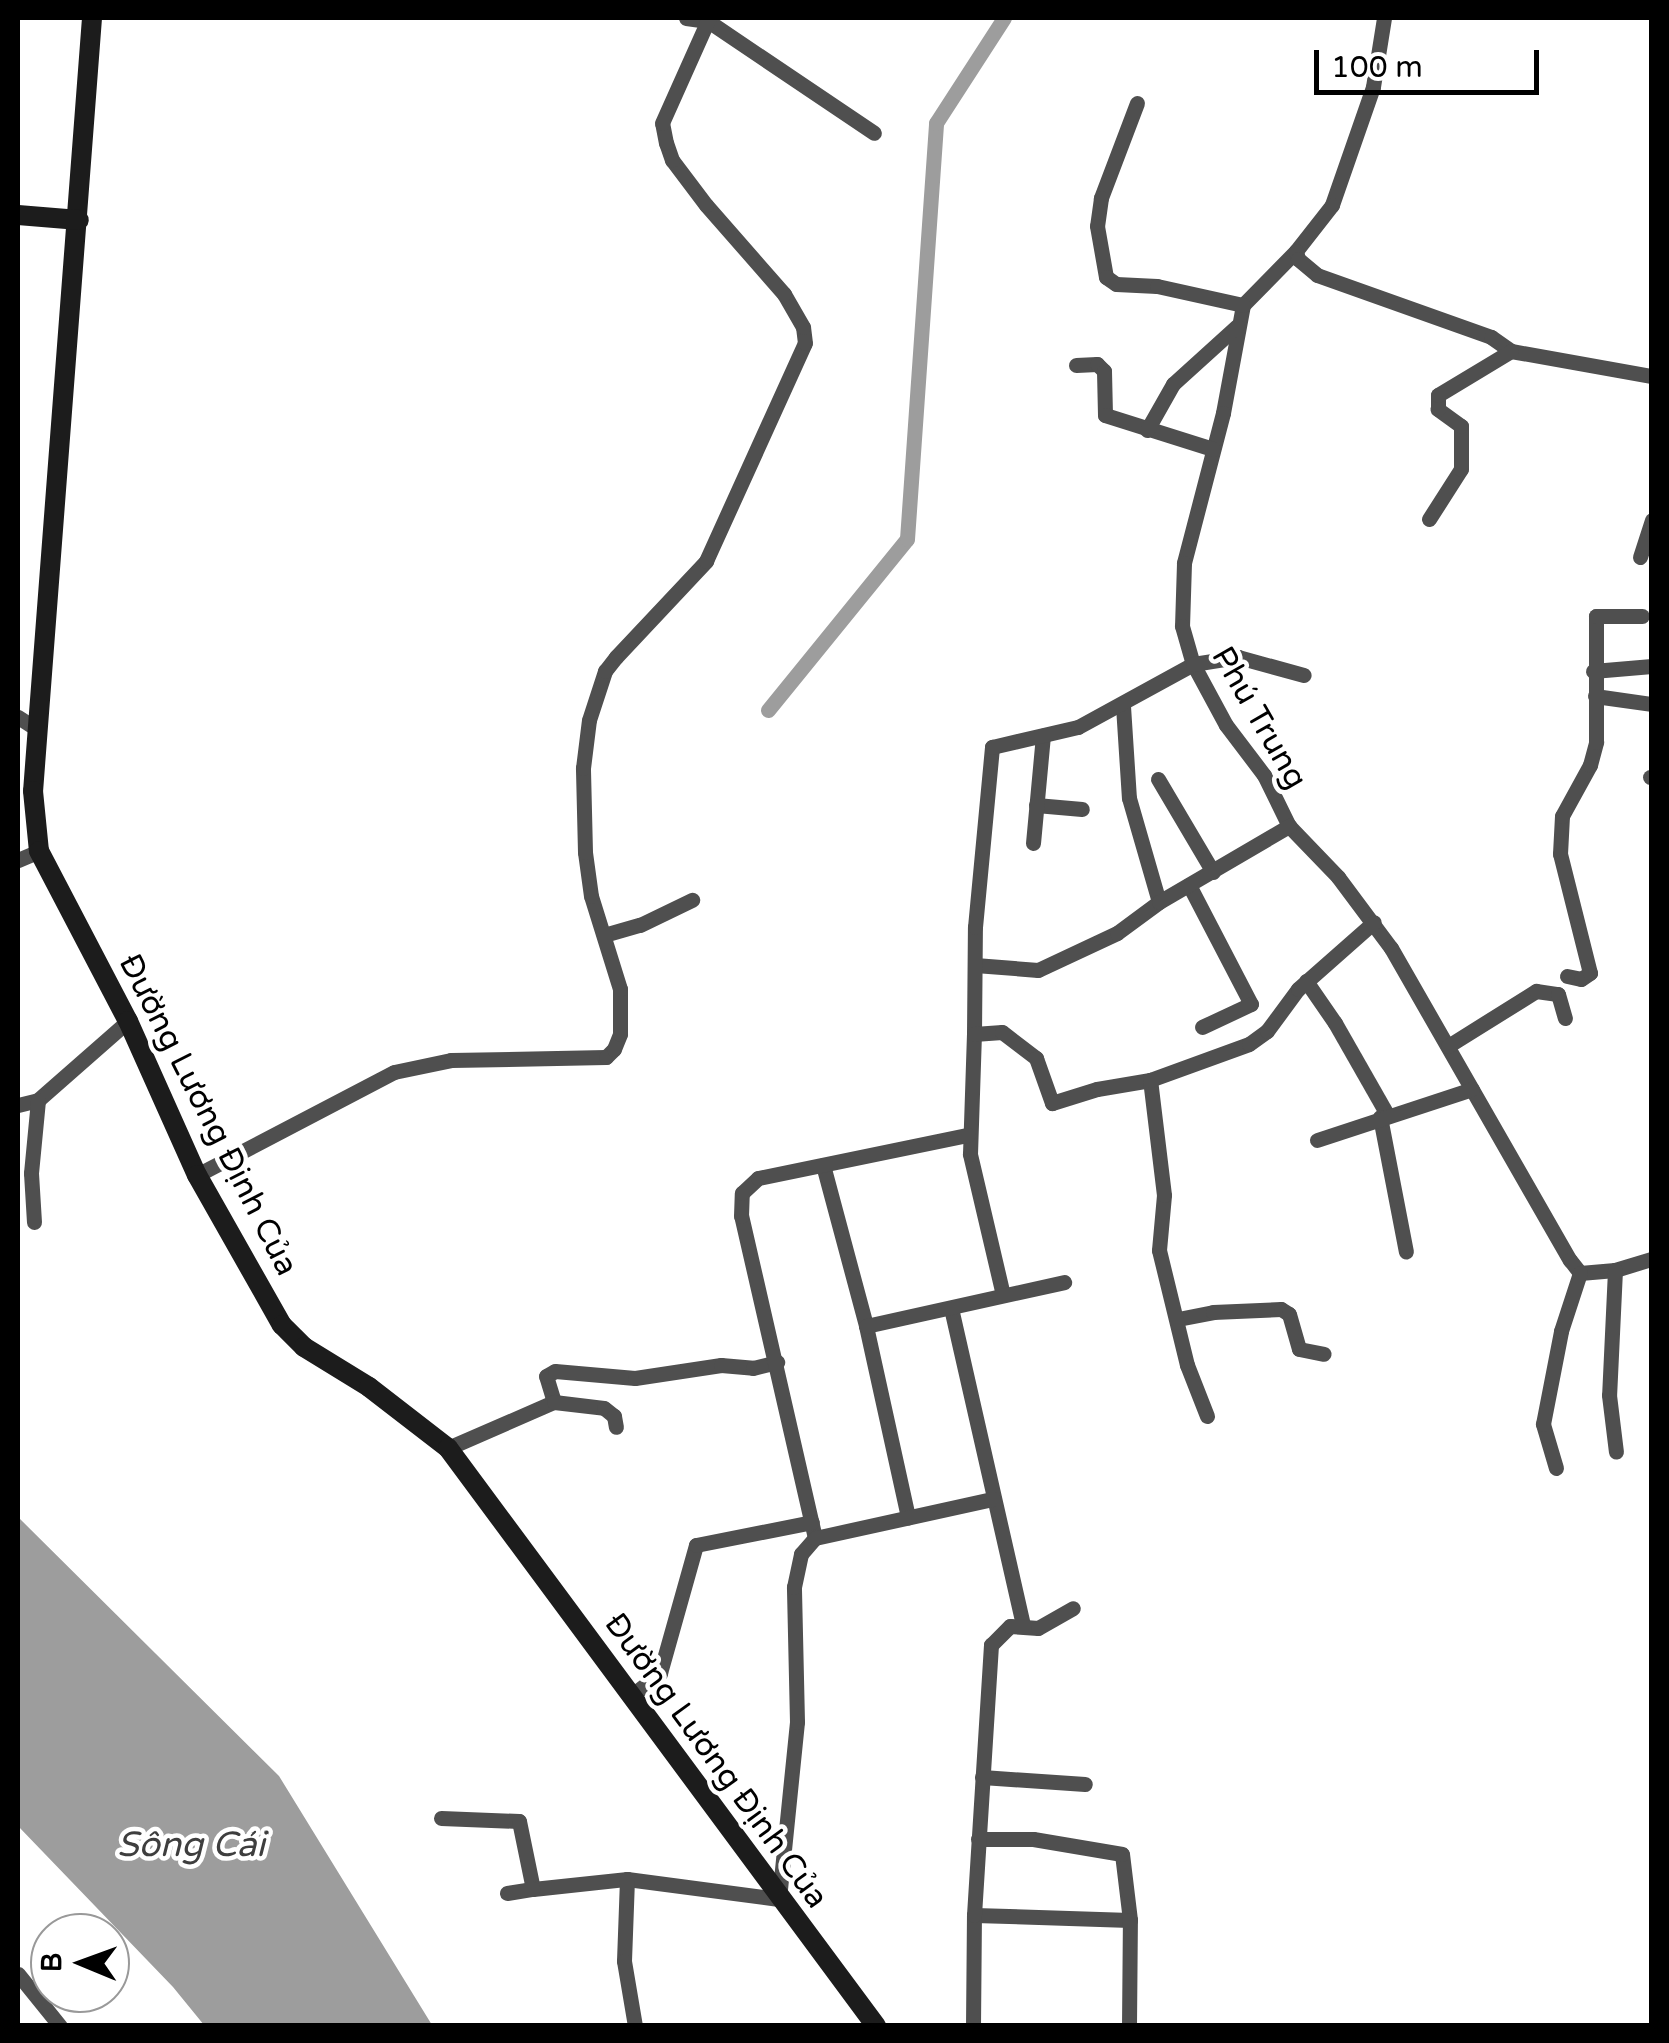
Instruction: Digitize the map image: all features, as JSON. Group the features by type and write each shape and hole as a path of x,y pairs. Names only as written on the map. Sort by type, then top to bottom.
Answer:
{"street":[{"name":"Đường Lương Định Của","path":"92,18 80,220 33,790 40,851 128,1021 198,1175 282,1325 304,1347 368,1386 448,1448 876,2026"},
{"path":"686,18 709,19 874,133"},
{"path":"1137,104 1101,198 1097,226 1106,277 1116,284 1157,286 1242,305 1296,250 1332,205 1356,146 1373,87 1384,18"},
{"path":"198,1175 394,1072 451,1060 606,1057 620,1034 622,1010 591,896 582,812 586,740 605,672 706,561 805,343 803,327 784,294 706,205 672,160 666,144 662,123 709,19"},
{"path":"18,215 80,220"},
{"path":"1296,250 1298,259 1317,275 1491,337 1511,350 1652,376"},
{"name":"Phú Trung","path":"1242,305 1182,587 1182,626 1192,664 1226,725 1264,775 1289,826 1374,922 1580,1273"},
{"path":"1146,430 1173,384 1237,326"},
{"path":"1428,520 1461,469 1460,426 1438,409 1435,401 1444,389 1511,350"},
{"path":"1076,364 1097,364 1104,371 1105,415 1213,449"},
{"path":"1640,557 1652,520"},
{"path":"1567,976 1580,978 1590,973 1560,854 1562,816 1593,754 1596,616 1642,616"},
{"path":"1003,1295 968,1135 992,747 1078,727 1192,664 1238,657 1304,674"},
{"path":"1592,671 1652,666"},
{"path":"1595,696 1652,704"},
{"path":"1122,706 1129,798 1159,902"},
{"path":"18,718 38,730"},
{"path":"1033,843 1042,735"},
{"path":"1158,779 1213,872"},
{"path":"1036,805 1082,809"},
{"path":"976,965 1038,970 1117,933 1159,902 1289,826"},
{"path":"18,860 40,851"},
{"path":"1189,885 1251,1004 1202,1028"},
{"path":"604,935 640,925 692,900"},
{"path":"974,1034 1002,1032 1036,1058 1052,1103 1096,1088 1150,1080 1249,1044 1268,1030 1306,981 1374,922"},
{"path":"1306,981 1335,1023 1384,1115 1406,1252"},
{"path":"1448,1046 1536,990 1558,994 1565,1018"},
{"path":"18,1106 38,1100 128,1021"},
{"path":"1150,1080 1164,1194 1159,1250 1186,1365 1206,1416"},
{"path":"1317,1140 1472,1089"},
{"path":"34,1222 31,1173 38,1100"},
{"path":"507,1893 627,1879 779,1899 796,1722 794,1587 801,1554 814,1530 741,1216 742,1193 758,1178 968,1135"},
{"path":"823,1165 866,1326 908,1518"},
{"path":"1556,1468 1544,1424 1561,1331 1580,1273 1615,1270 1652,1259"},
{"path":"1615,1270 1609,1395 1616,1452"},
{"path":"866,1326 1064,1282"},
{"path":"951,1308 1022,1626"},
{"path":"1178,1319 1226,1311 1281,1310 1289,1314 1299,1349 1324,1354"},
{"path":"554,1402 546,1376 555,1370 635,1378 721,1366 753,1368 776,1362"},
{"path":"448,1448 554,1402 604,1408 614,1416 616,1426"},
{"path":"632,1696 660,1673 696,1545 908,1518 993,1499"},
{"path":"973,2026 974,1915 991,1646 1010,1626 1038,1628 1052,1624 1073,1608"},
{"path":"982,1777 1085,1784"},
{"path":"441,1818 519,1821 533,1889"},
{"path":"978,1839 1032,1839 1122,1854 1130,1920 1129,2026"},
{"path":"627,1879 624,1962 635,2026"},
{"path":"974,1915 1130,1920"},
{"path":"18,1974 60,2026"}],"water":[{"name":"Sông Cái","path":"18,1517 279,1776 432,2025 204,2025 130,1942 130,1913 102,1913 18,1826"}],"waterway":[{"path":"768,710 907,539 936,123 1004,18"}]}
